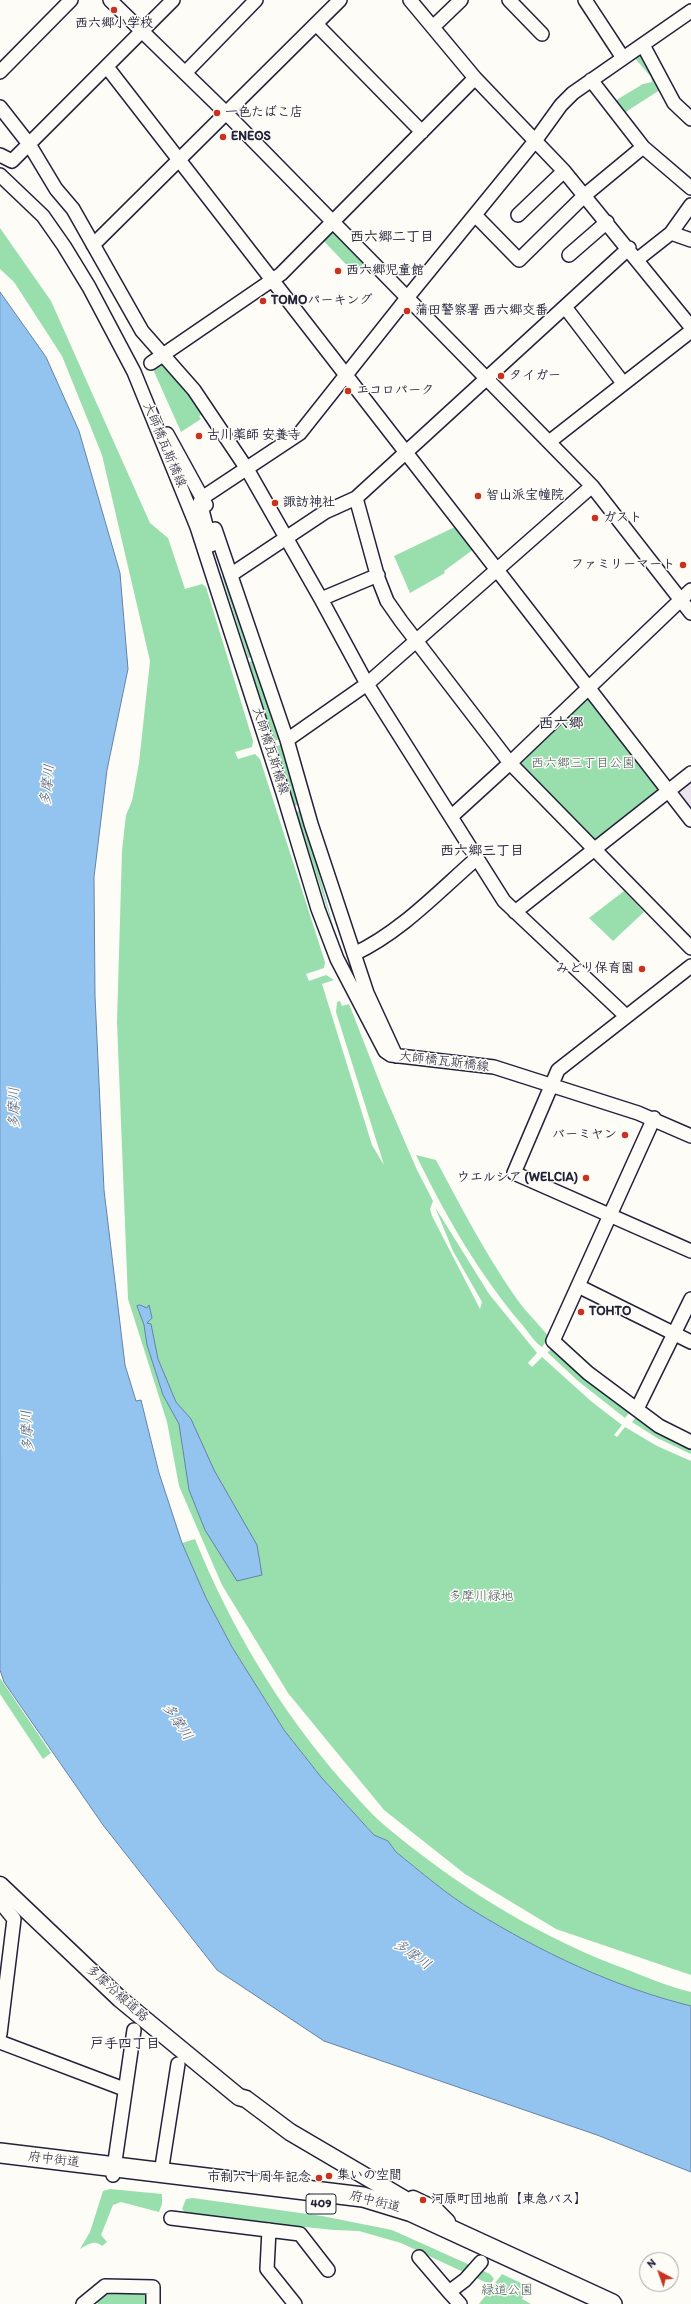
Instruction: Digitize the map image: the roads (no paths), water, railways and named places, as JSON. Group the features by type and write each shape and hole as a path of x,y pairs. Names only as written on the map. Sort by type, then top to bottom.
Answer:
{"highway":[{"name":"府中街道","path":"0,2153 113,2171"},
{"name":"府中街道","path":"0,2161 297,2190 314,2185 345,2189 352,2196 401,2204 412,2212 464,2241 587,2304"},
{"name":"府中街道","path":"170,2177 360,2210 393,2218 464,2241 612,2304"}],"main road":[{"name":"多摩沿線道路","path":"0,1885 120,1999 238,2097 242,2104 275,2126 282,2138 302,2150 314,2151 401,2204"},
{"name":"多摩沿線道路","path":"238,2097 246,2099 290,2132 401,2204"},
{"path":"401,2204 414,2199 434,2209 464,2241"}],"street":[{"path":"0,72 71,0"},
{"path":"110,0 226,113 592,486 691,613"},
{"path":"0,155 12,161 108,67 173,0"},
{"path":"186,74 256,0"},
{"path":"93,245 340,0"},
{"path":"410,0 434,26 475,78 585,195 638,259 691,327"},
{"path":"434,26 461,0"},
{"path":"509,0 542,34"},
{"path":"585,0 623,58"},
{"path":"209,563 215,558 200,502 202,498 300,433 407,298 535,141 561,106 573,93 691,11"},
{"path":"316,24 422,132"},
{"path":"643,45 674,103 691,119"},
{"path":"108,67 178,160 691,820"},
{"path":"151,363 272,281 333,222 475,78"},
{"path":"591,80 643,147 691,188"},
{"path":"0,107 29,144 56,189 73,208 142,331 194,390 247,469 287,538 367,684 452,816 504,901 626,1016"},
{"path":"475,215 518,260 585,195 643,147"},
{"path":"518,215 564,171"},
{"name":"大師橋瓦斯橋線","path":"0,175 43,216 64,246 89,286 134,372 184,491 209,563 283,793 318,909 337,959 376,1037 385,1051 396,1056 494,1067 654,1118 691,1136"},
{"path":"638,259 672,233 691,205"},
{"path":"569,255 607,222"},
{"path":"672,233 691,240"},
{"path":"232,574 325,512 356,498 407,454 629,248"},
{"path":"565,307 623,383"},
{"path":"549,442 691,331"},
{"path":"159,432 165,432 172,442 202,498 232,574 287,740 312,824 354,954 378,1020 396,1056"},
{"path":"287,740 367,684 592,486"},
{"path":"356,498 387,601 510,763 691,948"},
{"path":"321,599 378,575"},
{"path":"452,816 510,763 691,590"},
{"path":"515,912 691,772"},
{"path":"354,954 381,939 428,902 477,858"},
{"path":"691,966 561,1068 552,1085 514,1173 691,1251"},
{"path":"654,1118 554,1340 588,1373 659,1426 691,1442"},
{"path":"578,1286 691,1342"},
{"path":"637,1409 691,1299"},
{"path":"0,1902 14,1919 0,2034"},
{"path":"113,2171 134,2030"},
{"path":"0,2042 124,2089"},
{"path":"170,2177 178,2064"},
{"path":"171,2218 300,2234 328,2270"},
{"path":"269,2230 267,2269 295,2304"},
{"path":"419,2257 460,2304"},
{"path":"449,2292 464,2280 481,2262"},
{"path":"83,2304 105,2286 153,2288 154,2303"}],"water":[{"name":"多摩川","path":"0,292 46,357 79,431 120,573 128,669 107,770 94,877 95,996 104,1190 125,1365 136,1401 141,1400 159,1473 182,1543 206,1598 232,1647 284,1730 321,1777 374,1835 388,1841 396,1852 434,1883 474,1911 499,1926 579,1967 634,1989 691,2006 691,2172 597,2135 324,2041 217,1970 103,1825 4,1682 0,1670"},
{"path":"140,1305 147,1308 149,1305 152,1318 147,1323 151,1324 158,1359 176,1402 191,1419 214,1470 257,1545 262,1575 237,1581 205,1530 189,1490 179,1424 163,1395 147,1345 144,1325 137,1306"}],"place":[{"name":"西六郷小学校","path":"114,10"},
{"name":"一色たばこ店","path":"217,113"},
{"name":"ENEOS","path":"223,137"},
{"name":"西六郷児童館","path":"338,271"},
{"name":"TOMOパーキング","path":"263,301"},
{"name":"蒲田警察署 西六郷交番","path":"407,311"},
{"name":"タイガー","path":"501,376"},
{"name":"エコロパーク","path":"348,391"},
{"name":"古川薬師 安養寺","path":"199,436"},
{"name":"智山派宝幢院","path":"478,496"},
{"name":"諏訪神社","path":"275,503"},
{"name":"ガスト","path":"595,518"},
{"name":"ファミリーマート","path":"683,565"},
{"name":"みどり保育園","path":"642,969"},
{"name":"バーミヤン","path":"625,1135"},
{"name":"ウエルシア (WELCIA)","path":"586,1178"},
{"name":"TOHTO","path":"581,1312"},
{"name":"集いの空間","path":"329,2176"},
{"name":"市制六十周年記念","path":"319,2178"},
{"name":"河原町団地前【東急バス】","path":"423,2200"}],"district":[{"name":"西六郷二丁目","path":"392,237"},
{"name":"西六郷","path":"561,724"},
{"name":"西六郷三丁目","path":"482,851"},
{"name":"戸手四丁目","path":"125,2044"}],"park label":[{"name":"西六郷三丁目公園","path":"583,764"},
{"name":"多摩川緑地","path":"481,1597"},
{"name":"緑道公園","path":"507,2291"}]}
